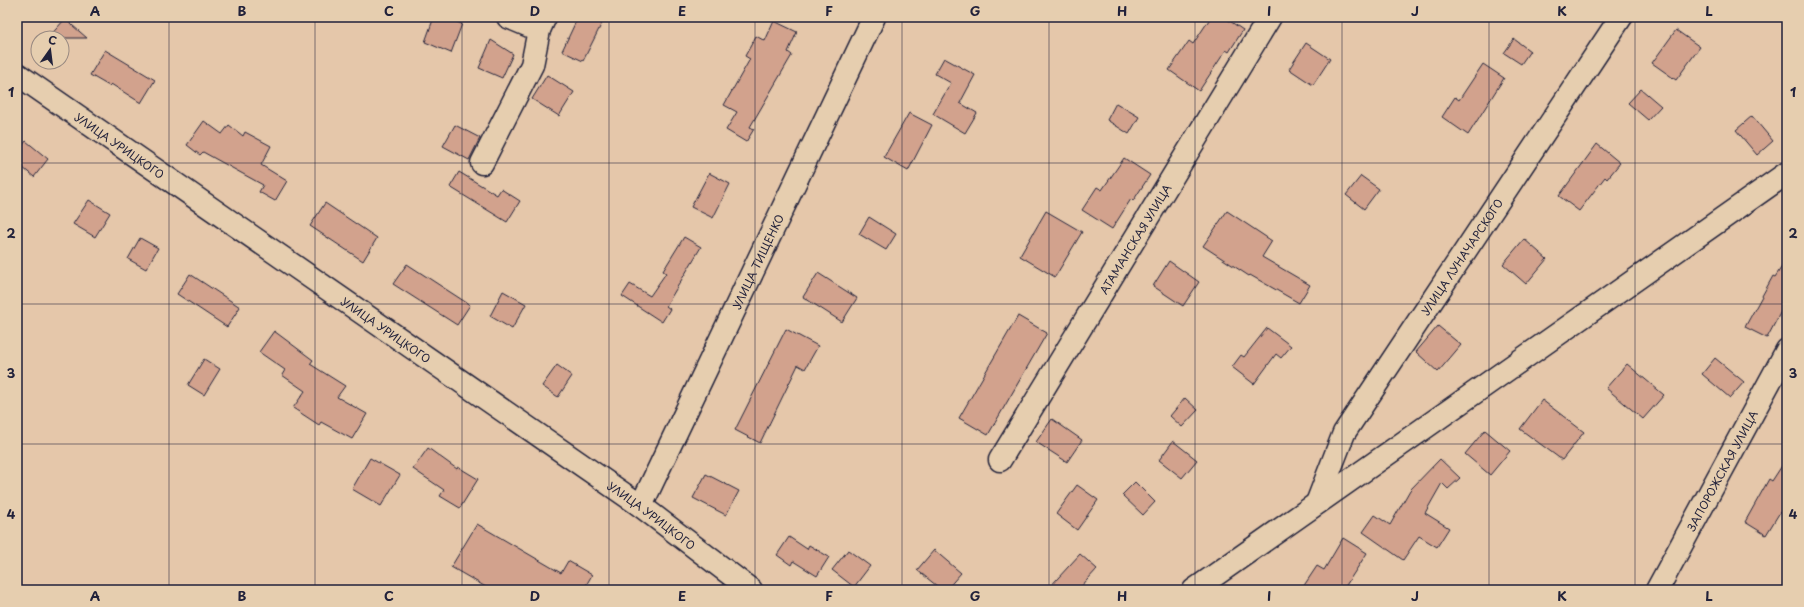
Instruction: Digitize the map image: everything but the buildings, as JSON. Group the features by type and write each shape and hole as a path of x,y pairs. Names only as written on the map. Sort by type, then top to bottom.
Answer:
{"street":[{"path":"482,163 532,65 542,23 508,17"},
{"name":"УЛИЦА ТИЩЕНКО","path":"641,506 874,17"},
{"name":"АТАМАНСКАЯ УЛИЦА","path":"1000,460 1270,17"},
{"name":"УЛИЦА ЛУНАЧАРСКОГО","path":"1317,503 1344,433 1621,17"},
{"name":"УЛИЦА УРИЦКОГО","path":"17,74 641,506 751,590"},
{"path":"1194,590 1787,173"},
{"name":"ЗАПОРОЖСКАЯ УЛИЦА","path":"1657,590 1787,350"}]}
